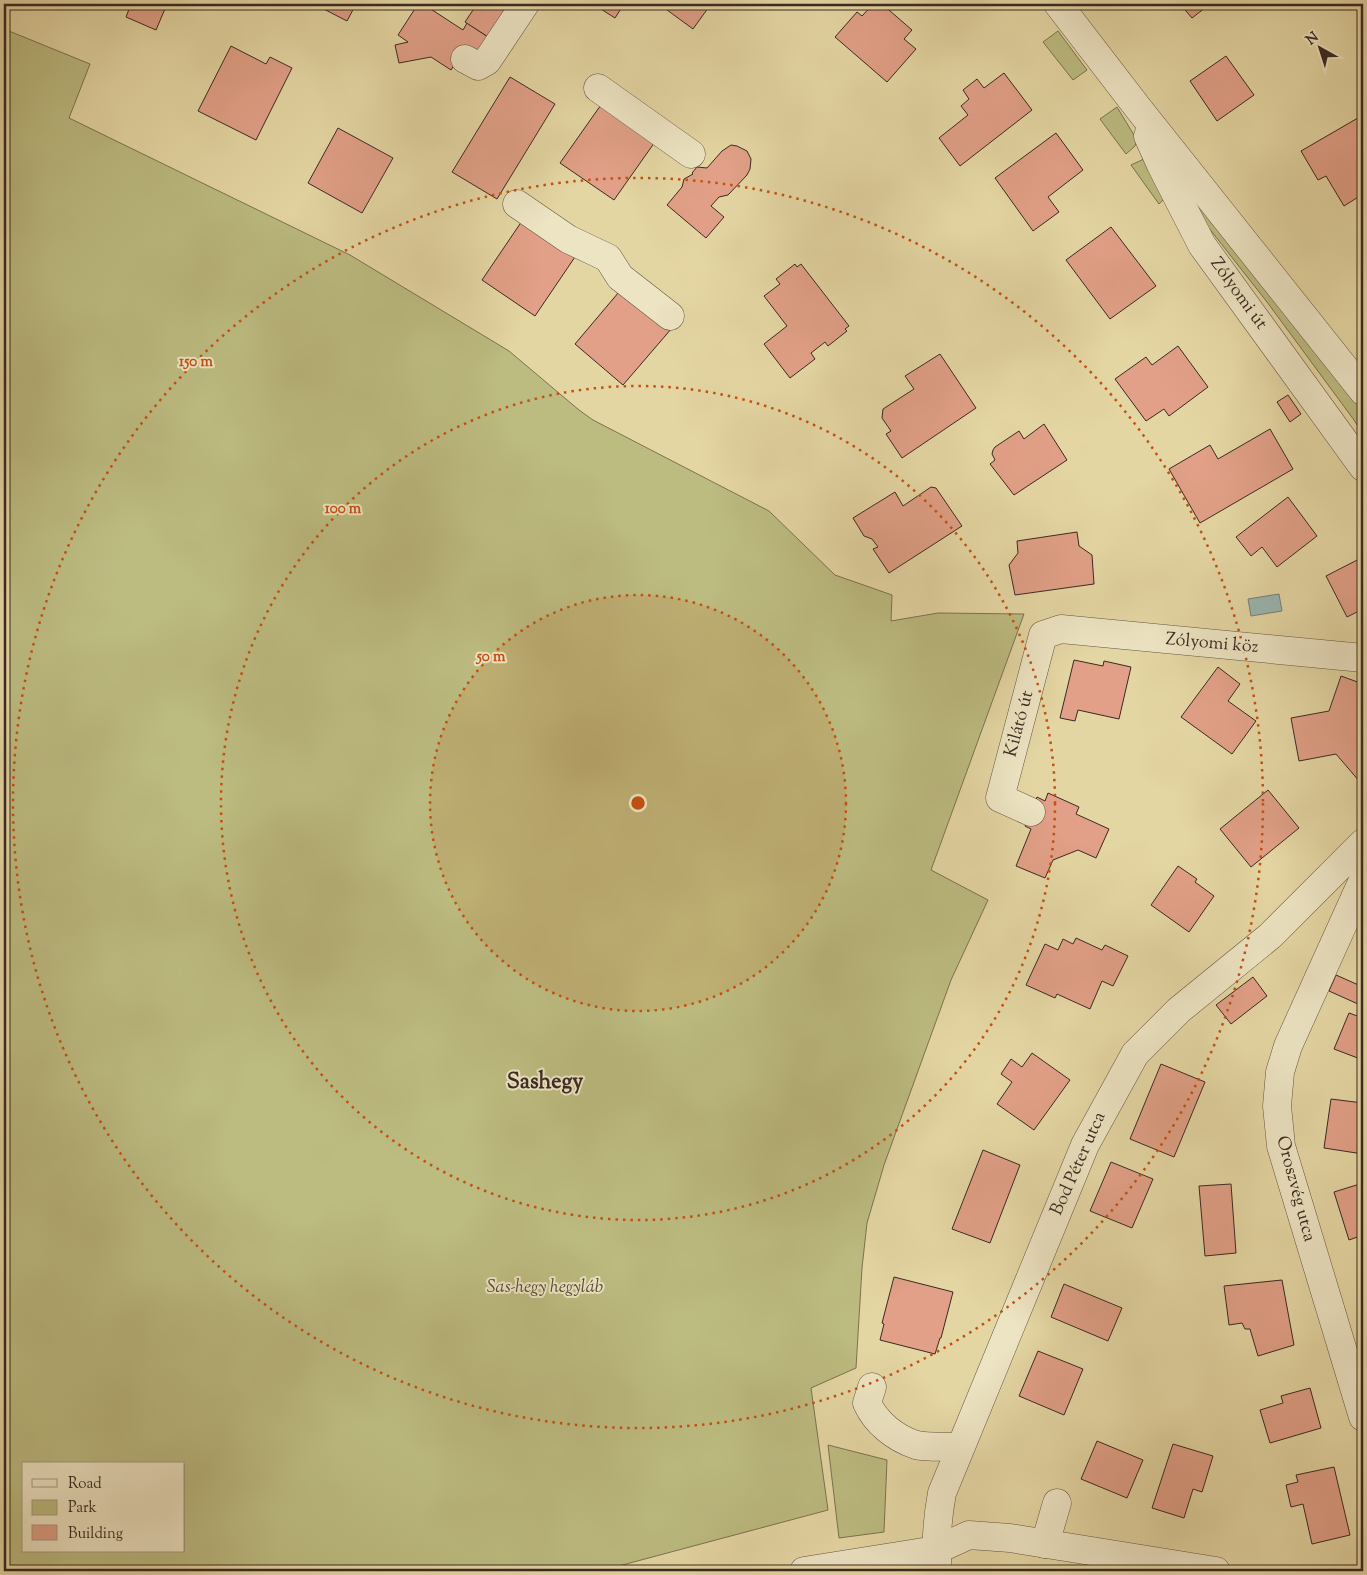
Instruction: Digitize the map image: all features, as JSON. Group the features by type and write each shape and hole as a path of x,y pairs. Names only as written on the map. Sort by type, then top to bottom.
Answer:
{"street":[{"path":"465,59 478,66 487,61 525,4"},
{"name":"Zólyomi út","path":"1058,4 1138,108 1363,391"},
{"path":"598,88 691,154"},
{"name":"Zólyomi út","path":"1138,108 1152,145 1202,244 1363,467"},
{"path":"517,204 568,239 608,258 620,277 670,316"},
{"name":"Zólyomi köz","path":"1061,629 1363,658"},
{"name":"Kilátó út","path":"1030,812 1000,798 1043,635 1061,629"},
{"name":"Bod Péter utca","path":"937,1561 937,1522 942,1493 1085,1145 1135,1054 1180,1010 1270,936 1363,843"},
{"name":"Oroszvég utca","path":"1363,880 1288,1046 1280,1072 1277,1106 1281,1146 1290,1180 1363,1418"},
{"path":"872,1387 866,1402 872,1415 894,1435 918,1445 960,1447"},
{"path":"1045,1544 1058,1502"},
{"path":"804,1571 937,1561 969,1535 1010,1538 1216,1571"}],"green space":[{"name":"Sas-hegy hegyláb","path":"4,29 90,64 69,118 350,255 509,351 593,420 769,511 835,575 892,595 891,621 938,613 1024,614 931,870 988,900 951,980 884,1165 867,1223 862,1268 856,1368 811,1388 828,1510 600,1571 4,1571"},
{"path":"1058,31 1087,70 1073,80 1043,42"},
{"path":"1117,107 1137,140 1135,146 1126,154 1100,119"},
{"path":"1146,158 1165,198 1159,204 1131,165"},
{"path":"1182,170 1363,405 1363,435 1267,302 1201,218"},
{"path":"828,1445 887,1460 884,1532 839,1538"}],"water":[{"path":"1279,594 1282,611 1251,616 1248,599"}],"building":[{"path":"131,4 167,4 156,30 126,17"},
{"path":"314,4 356,4 347,21"},
{"path":"418,4 423,4 463,30 467,23 488,37 476,55 465,47 451,70 431,57 399,63 395,45 408,42 398,35"},
{"path":"477,4 511,4 493,40 465,22"},
{"path":"593,4 624,4 615,18"},
{"path":"665,4 711,4 693,29 663,7"},
{"path":"873,4 882,4 912,30 904,39 916,49 887,82 835,37 857,12 862,16"},
{"path":"1180,4 1210,4 1192,18"},
{"path":"1363,6 1363,19 1357,10"},
{"path":"231,46 266,64 270,57 292,68 256,140 198,111"},
{"path":"1226,56 1254,95 1217,121 1190,81"},
{"path":"1004,73 1032,110 960,166 939,138 968,115 961,106 969,99 963,90 977,79 984,88"},
{"path":"510,77 555,104 497,199 452,172"},
{"path":"603,102 657,139 614,200 560,163"},
{"path":"1363,115 1363,194 1344,206 1326,176 1318,180 1301,151"},
{"path":"338,128 393,158 362,213 308,183"},
{"path":"1056,133 1083,170 1048,197 1059,212 1033,231 995,178"},
{"path":"731,145 747,151 751,159 750,169 747,175 728,195 719,197 711,206 724,217 706,238 667,205 682,187 684,179 693,174 697,167 707,168 722,151"},
{"path":"524,218 577,254 535,316 482,280"},
{"path":"1111,227 1156,286 1110,319 1066,260"},
{"path":"795,264 797,267 801,264 849,326 845,329 847,331 828,346 825,342 811,353 815,359 790,378 764,344 787,326 764,296 780,284 776,279"},
{"path":"624,286 672,328 623,385 575,344"},
{"path":"1178,346 1208,387 1169,416 1164,409 1146,421 1115,379 1146,357 1152,365"},
{"path":"940,354 976,408 902,458 886,434 891,431 882,418 883,409 914,389 905,376"},
{"path":"1288,395 1301,414 1290,422 1277,402"},
{"path":"1044,424 1067,460 1014,495 990,464 995,460 992,454 993,450 1019,431 1024,439"},
{"path":"1270,429 1293,469 1200,523 1169,469 1210,445 1218,459"},
{"path":"931,487 936,488 962,526 889,573 873,549 878,547 872,539 864,536 853,518 895,492 903,506"},
{"path":"1288,497 1317,536 1277,567 1262,547 1251,556 1236,537"},
{"path":"1077,532 1079,546 1092,555 1094,584 1015,595 1009,565 1018,553 1017,541"},
{"path":"1363,557 1363,609 1347,617 1326,576"},
{"path":"1074,660 1103,666 1104,661 1131,667 1119,719 1078,710 1075,721 1060,718"},
{"path":"1218,667 1240,684 1228,701 1256,721 1232,754 1181,717"},
{"path":"1341,676 1363,684 1363,780 1360,782 1336,754 1299,761 1291,718 1329,711"},
{"path":"1268,790 1299,828 1251,867 1220,829"},
{"path":"1048,793 1079,807 1076,814 1109,829 1096,858 1078,850 1053,860 1045,878 1016,866 1031,829 1025,826 1037,797 1045,801"},
{"path":"1178,866 1197,879 1195,882 1214,896 1189,932 1151,905"},
{"path":"1076,938 1102,950 1105,945 1128,956 1113,986 1102,981 1090,1009 1057,994 1055,998 1026,985 1045,944 1058,950 1063,939 1073,944"},
{"path":"1336,975 1363,987 1363,994 1358,1004 1329,991"},
{"path":"1253,977 1267,996 1231,1024 1216,1005"},
{"path":"1349,1013 1363,1018 1363,1060 1334,1049"},
{"path":"1032,1053 1070,1080 1034,1130 997,1104 1012,1082 1001,1074 1011,1059 1022,1067"},
{"path":"1161,1064 1205,1082 1174,1157 1130,1139"},
{"path":"1331,1099 1363,1103 1363,1154 1324,1148"},
{"path":"983,1150 1020,1165 990,1243 952,1229"},
{"path":"1111,1162 1153,1179 1132,1228 1090,1211"},
{"path":"1363,1183 1363,1235 1349,1240 1334,1192"},
{"path":"1231,1184 1236,1253 1205,1256 1199,1186"},
{"path":"894,1277 953,1292 935,1354 880,1340 884,1324 882,1323"},
{"path":"1282,1280 1294,1345 1258,1356 1250,1329 1245,1329 1242,1323 1229,1325 1224,1286"},
{"path":"1064,1284 1122,1308 1108,1341 1051,1317"},
{"path":"1038,1351 1083,1369 1064,1415 1019,1396"},
{"path":"1310,1388 1321,1428 1270,1443 1260,1410 1283,1403 1281,1396"},
{"path":"1097,1441 1143,1460 1127,1498 1081,1479"},
{"path":"1173,1444 1213,1456 1202,1492 1193,1489 1184,1518 1152,1508"},
{"path":"1334,1467 1350,1535 1312,1544 1303,1504 1291,1507 1286,1485 1298,1482 1296,1475"},
{"path":"999,1569 1015,1570 1015,1571 999,1571"}],"district":[{"name":"Sashegy","path":"545,1083"}]}
